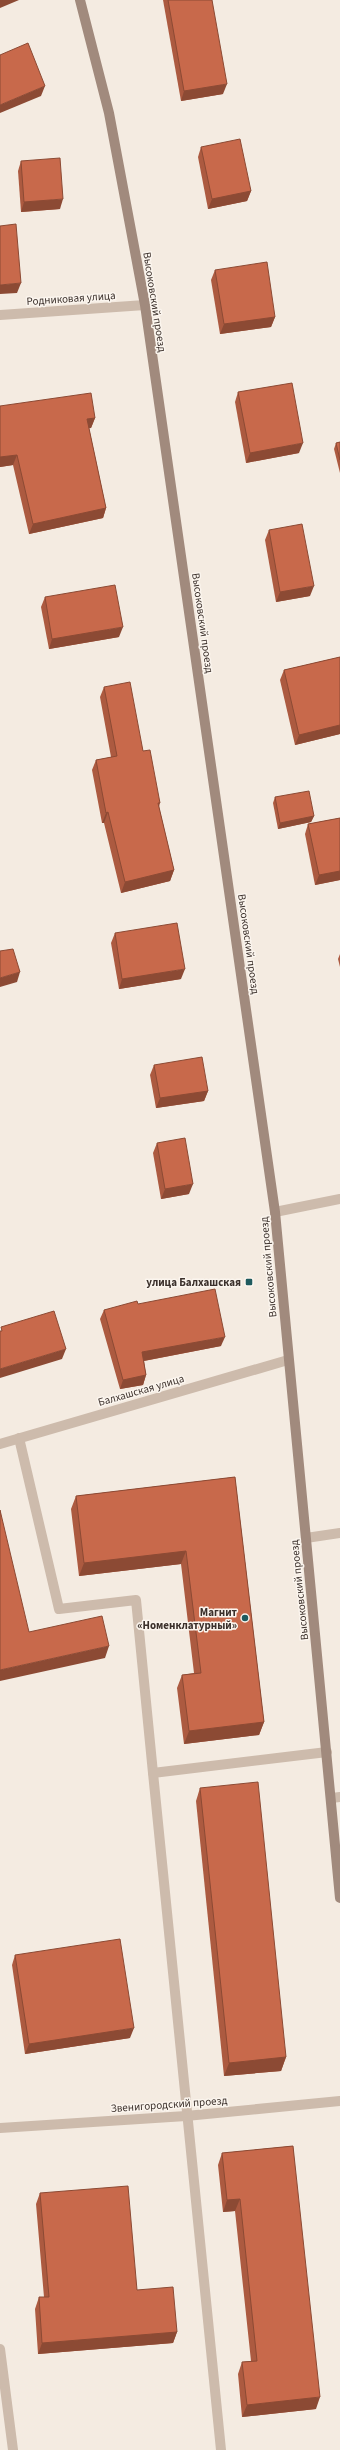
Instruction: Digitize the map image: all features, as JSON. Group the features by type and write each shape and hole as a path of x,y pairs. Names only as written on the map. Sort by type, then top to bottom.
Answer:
{"street":[{"name":"Высоковский проезд","path":"80,0 109,113 145,305 276,1212 288,1360 306,1538 328,1752 336,1798 340,1898"},
{"name":"Родниковая улица","path":"0,315 145,305"},
{"path":"276,1212 340,1199"},
{"name":"Балхашская улица","path":"0,1444 288,1360"},
{"path":"19,1438 60,1609 136,1600 186,2116 221,2450"},
{"path":"306,1538 340,1533"},
{"path":"153,1773 328,1752"},
{"name":"Звенигородский проезд","path":"0,2128 186,2116 340,2101"},
{"path":"0,2349 2,2382 13,2450"}],"building":[{"path":"168,0 212,0 227,84 184,91"},
{"path":"28,43 45,86 0,105 0,55"},
{"path":"240,139 251,191 212,199 201,147"},
{"path":"60,158 63,199 24,202 21,161"},
{"path":"16,224 21,283 0,285 0,226"},
{"path":"267,262 275,317 224,324 215,270"},
{"path":"292,383 303,443 250,453 238,392"},
{"path":"91,393 95,418 87,419 106,508 33,524 17,455 0,457 0,406"},
{"path":"340,442 340,460 336,443"},
{"path":"302,524 314,586 280,592 269,530"},
{"path":"115,585 123,627 52,639 45,597"},
{"path":"340,657 340,725 299,735 284,670"},
{"path":"130,682 143,751 150,750 160,803 158,803 174,870 125,882 108,812 106,813 96,760 117,756 104,687"},
{"path":"309,791 314,816 280,823 275,797"},
{"path":"340,818 340,871 319,875 308,824"},
{"path":"177,923 185,969 122,979 115,933"},
{"path":"13,949 20,972 0,978 0,951"},
{"path":"202,1057 208,1091 160,1098 154,1065"},
{"path":"185,1138 193,1184 165,1189 157,1143"},
{"path":"215,1289 225,1337 142,1352 146,1375 123,1380 104,1310 137,1301 138,1304"},
{"path":"54,1311 66,1349 0,1369 1,1327"},
{"path":"235,1477 264,1722 189,1731 182,1675 201,1673 186,1551 84,1563 76,1496"},
{"path":"0,1510 29,1632 102,1616 109,1646 0,1670"},
{"path":"258,1782 286,2057 229,2063 200,1788"},
{"path":"120,1939 134,2028 29,2044 15,1955"},
{"path":"293,2146 320,2397 247,2405 242,2362 257,2361 240,2199 227,2200 222,2153"},
{"path":"128,2186 137,2290 173,2287 177,2332 42,2343 39,2297 49,2297 40,2193"}],"place":[{"name":"улица Балхашская","path":"249,1282"},
{"name":"Магнит «Номенклатурный»","path":"245,1618"}]}
